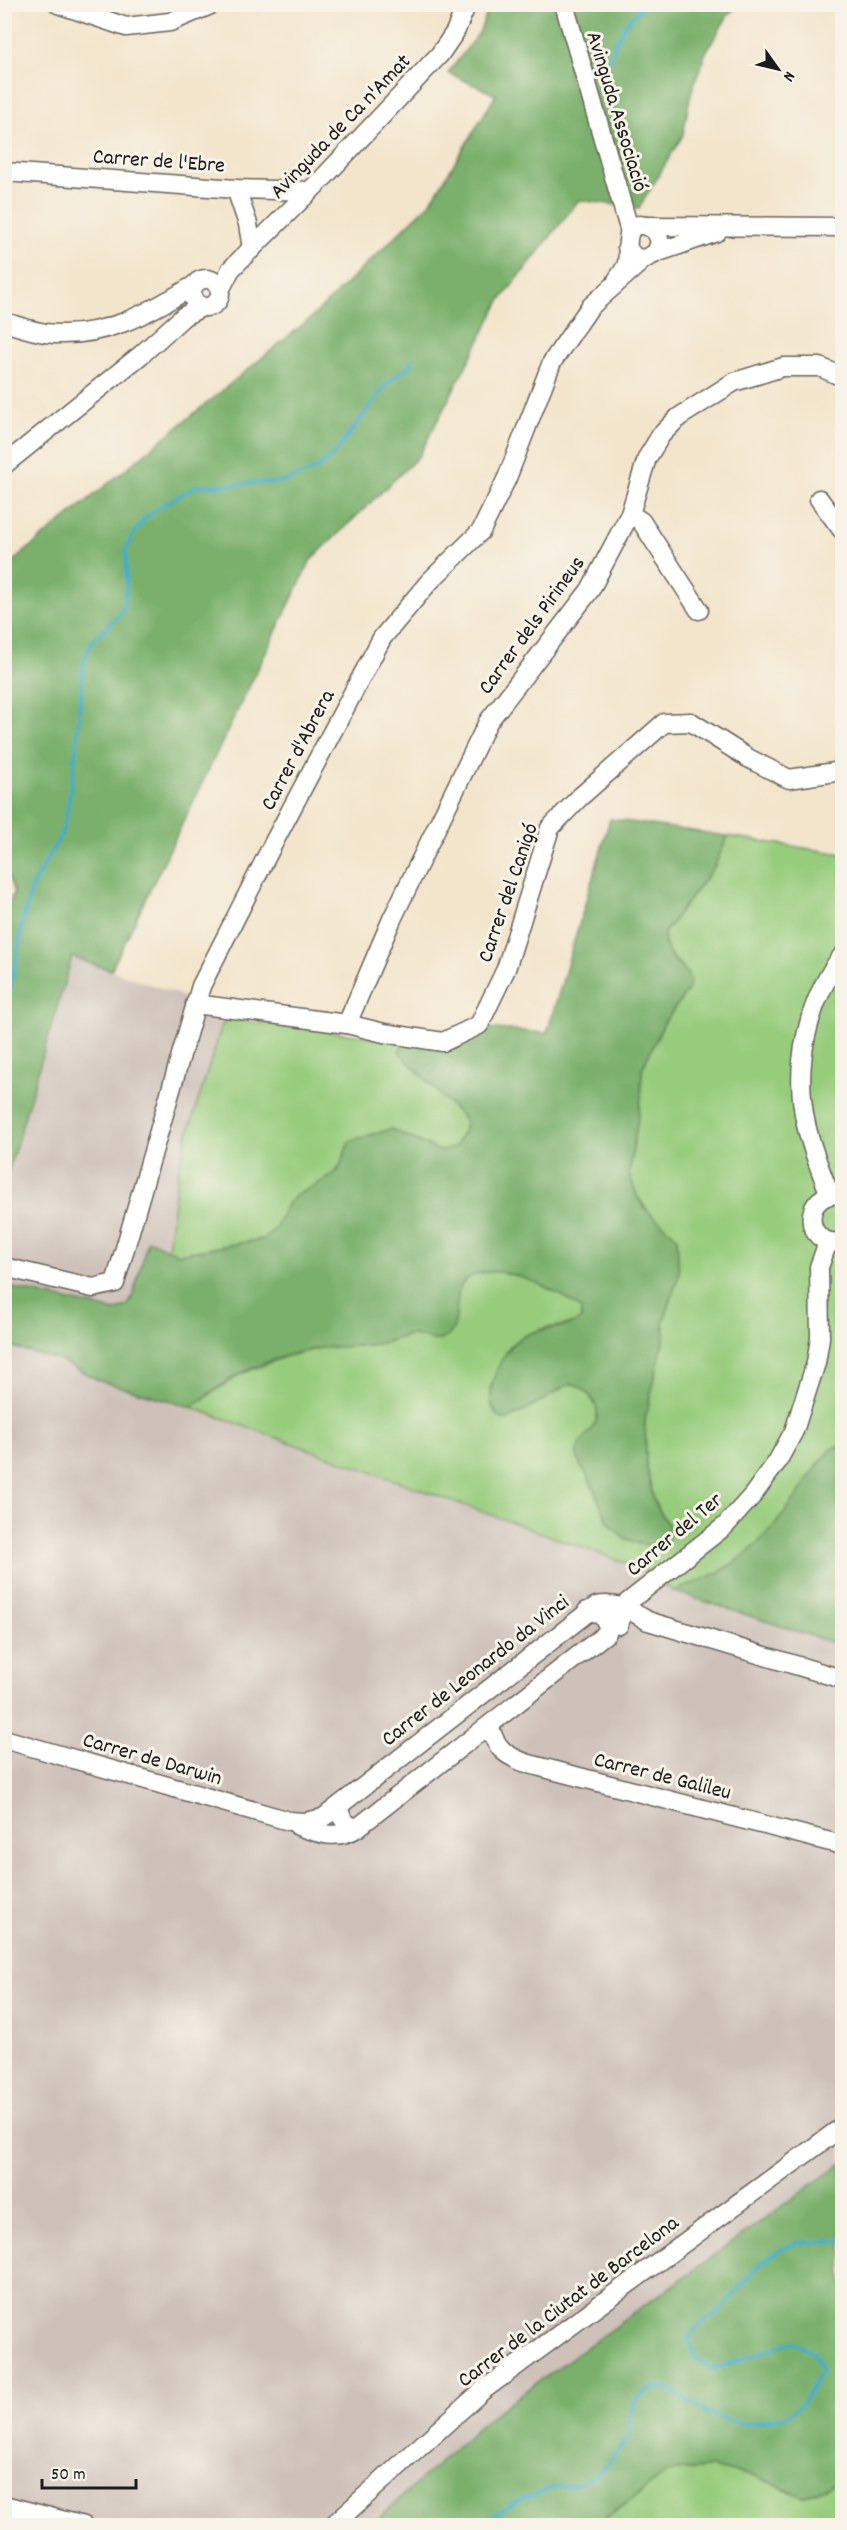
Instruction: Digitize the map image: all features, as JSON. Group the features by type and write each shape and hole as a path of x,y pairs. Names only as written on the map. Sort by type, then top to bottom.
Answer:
{"street":[{"path":"58,4 126,27 170,22 213,4"},
{"name":"Avinguda de Ca n'Amat","path":"4,322 45,333 90,334 122,325 203,292 231,269 310,191 440,54 456,32 467,4"},
{"name":"Avinguda Associació","path":"564,4 634,235 658,236 660,242 650,256"},
{"name":"Carrer de l'Ebre","path":"4,172 236,189 310,191"},
{"path":"236,189 248,224 252,249"},
{"path":"650,256 634,256 634,235 735,226 843,227"},
{"name":"Carrer d'Abrera","path":"4,1267 93,1288 115,1283 201,986 382,638 429,582 481,531 507,478 552,362 590,307 650,256 677,244 735,226"},
{"name":"Carrer d'Abrera","path":"611,289 627,263 634,235"},
{"path":"4,465 142,354 184,316 203,292"},
{"name":"Carrer dels Pirineus","path":"347,1024 392,919 488,722 590,590 630,514 647,458 661,435 679,417 734,382 783,366 820,367 843,377"},
{"path":"819,499 843,530"},
{"path":"630,514 642,521 699,610"},
{"name":"Carrer del Canigó","path":"195,1004 347,1024 384,1033 443,1042 478,1025 506,969 550,828 580,797 664,723 691,722 748,758 789,779 843,771"},
{"path":"835,1242 816,1232 811,1218 817,1203 836,1195 806,1122 802,1074 811,1018 827,979 843,956"},
{"name":"Carrer del Ter","path":"613,1629 623,1606 725,1526 752,1496 777,1462 794,1431 816,1363 820,1338 819,1267 835,1242"},
{"path":"587,1611 596,1606 609,1604 623,1606 648,1621 843,1679"},
{"name":"Carrer de Leonardo da Vinci","path":"289,1821 315,1821 339,1806 587,1611 602,1614 608,1626 613,1629"},
{"path":"289,1821 309,1830 332,1835 349,1833 613,1629 633,1621 648,1621"},
{"name":"Carrer de Galileu","path":"490,1725 493,1738 499,1748 510,1757 529,1764 843,1845"},
{"name":"Carrer de Darwin","path":"4,1739 289,1821"},
{"path":"339,1806 342,1819 357,1828"},
{"name":"Carrer de la Ciutat de Barcelona","path":"332,2526 482,2391 843,2127"},
{"path":"4,2505 84,2526"}],"shaded area":[{"path":"72,957 180,995 228,1019 222,1025 178,1170 168,1249 149,1240 128,1305 116,1311 13,1288 5,1290 5,1183"},
{"path":"4,1345 61,1361 100,1381 191,1407 642,1569 673,1591 842,1646 842,2163 488,2418 371,2525 5,2525"}],"green space":[{"path":"490,5 737,5 706,52 691,93 683,135 639,208 579,200 500,301 419,456 311,560 111,970 72,957 5,1183 4,912 14,893 4,864 4,581 6,567 312,317 430,203 496,95 448,73 479,33"},
{"path":"610,819 728,836 714,867 664,933 670,956 687,973 690,980 689,989 665,1021 642,1069 641,1098 629,1174 644,1208 677,1237 679,1275 663,1323 665,1334 645,1418 646,1463 654,1502 671,1530 666,1543 648,1545 632,1542 612,1527 605,1515 593,1486 577,1457 579,1445 597,1419 594,1403 584,1390 573,1384 568,1385 509,1419 502,1419 494,1411 491,1389 494,1376 507,1351 515,1342 530,1333 568,1325 581,1319 581,1309 572,1302 522,1277 496,1272 471,1276 458,1293 455,1324 451,1333 443,1339 434,1340 408,1335 378,1344 313,1349 292,1354 240,1374 191,1407 100,1381 61,1361 5,1345 4,1290 13,1288 116,1311 128,1305 133,1295 148,1240 179,1254 263,1239 276,1227 292,1199 337,1171 350,1141 391,1129 440,1151 454,1148 464,1131 465,1120 399,1052 405,1041 438,1046 455,1045 484,1028 547,1033"},
{"path":"728,836 842,854 842,939 835,956 834,977 842,1016 842,1449 835,1446 822,1459 793,1502 767,1534 741,1558 727,1567 673,1591 642,1569 191,1407 241,1374 287,1356 321,1348 386,1342 455,1322 457,1296 463,1282 474,1274 505,1273 540,1285 570,1301 581,1309 581,1319 576,1323 541,1329 523,1337 509,1347 490,1388 495,1413 509,1419 562,1387 577,1385 594,1402 597,1416 594,1426 577,1452 607,1519 671,1530 654,1502 646,1463 645,1418 665,1334 663,1323 671,1301 654,1218 637,1196 629,1174 641,1098 642,1069 665,1021 689,989 687,974 665,947 664,933 714,867"},
{"path":"228,1019 405,1041 400,1052 465,1120 464,1130 454,1148 440,1151 391,1129 350,1141 336,1171 292,1199 276,1227 263,1239 179,1254 168,1249 178,1170 222,1025"},
{"path":"836,1446 842,1449 842,1646 673,1591 711,1576 741,1558 754,1547 780,1519 817,1466"},
{"path":"842,2163 842,2481 803,2497 760,2478 712,2467 668,2472 596,2525 371,2525 488,2418"},
{"path":"712,2467 760,2478 803,2497 842,2481 842,2525 596,2526 668,2472"}],"waterway":[{"path":"607,67 621,31 632,17 648,4"},
{"path":"4,1001 11,989 22,924 33,884 61,835 66,818 75,760 84,660 92,641 123,611 126,587 126,550 131,538 145,518 164,504 197,486 284,482 317,469 336,452 387,383 407,368 414,359"},
{"path":"474,2526 524,2498 555,2487 574,2485 593,2477 608,2464 630,2436 630,2416 637,2398 653,2388 672,2390 705,2412 725,2420 746,2424 787,2416 802,2404 822,2370 812,2351 793,2342 712,2369 696,2358 688,2340 700,2324 719,2312 761,2263 778,2252 796,2243 842,2241"}]}
